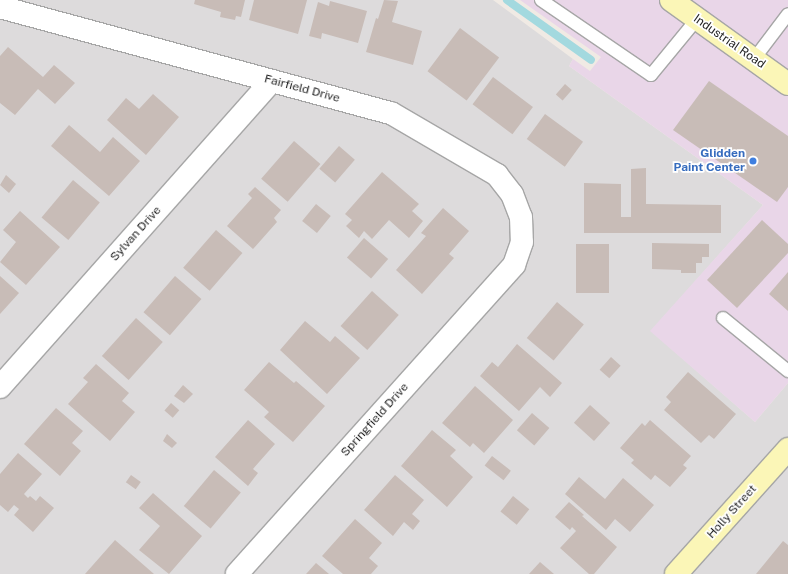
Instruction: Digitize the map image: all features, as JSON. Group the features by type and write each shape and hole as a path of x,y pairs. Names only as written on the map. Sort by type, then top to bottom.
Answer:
{"main road":[{"name":"Industrial Road","path":"671,0 788,84"},
{"name":"Holly Street","path":"676,574 788,449"}],"street":[{"name":"Fairfield Drive","path":"0,7 391,113 497,175 512,194 521,217 522,242 514,265"},
{"name":"Sylvan Drive","path":"0,387 272,81"},
{"name":"Springfield Drive","path":"237,574 514,265"}],"lane":[{"path":"541,0 651,75 697,19"},
{"path":"754,59 788,14"},
{"path":"724,318 788,371"}],"shaded area":[{"path":"0,0 493,0 573,59 569,66 763,205 651,331 755,422 788,383 788,574 0,574"},
{"path":"520,0 788,0 788,383 755,422 650,331 763,205 569,66 573,59 590,71 601,57"}],"building":[{"path":"195,0 245,0 241,17 236,16 235,20 220,17 221,12 194,4"},
{"path":"254,0 307,0 298,34 249,20"},
{"path":"384,0 398,1 392,22 422,31 413,65 366,52 376,18 378,19"},
{"path":"330,1 367,11 358,43 322,33 321,39 309,36 318,2 329,6"},
{"path":"460,28 499,57 467,101 428,71"},
{"path":"8,47 43,77 54,65 75,83 55,104 38,89 15,115 0,103 0,56"},
{"path":"493,77 533,107 512,134 473,104"},
{"name":"Glidden Paint Center","path":"709,81 788,136 788,187 777,202 673,130"},
{"path":"565,84 572,90 563,100 556,95"},
{"path":"153,94 179,117 146,155 107,120 126,98 139,109"},
{"path":"545,114 583,142 565,167 527,139"},
{"path":"69,125 100,152 113,137 140,161 109,196 51,146"},
{"path":"294,141 320,164 288,202 261,179"},
{"path":"339,146 355,160 335,182 319,169"},
{"path":"646,168 646,204 721,205 721,233 584,233 584,183 621,184 621,217 631,217 631,169"},
{"path":"382,172 419,204 412,211 423,221 409,238 389,220 372,239 364,231 359,238 346,226 352,220 345,214"},
{"path":"6,175 16,184 9,193 0,185"},
{"path":"73,180 100,202 68,240 42,218"},
{"path":"255,187 281,210 274,218 277,222 253,249 227,226 252,198 248,194"},
{"path":"316,204 331,216 317,233 302,221"},
{"path":"443,208 469,231 449,254 454,258 422,294 396,270 426,236 421,233"},
{"path":"20,211 60,247 26,285 0,262 16,242 3,230"},
{"path":"762,220 788,244 788,253 737,308 707,280"},
{"path":"216,230 242,253 210,291 183,268"},
{"path":"364,238 388,259 371,279 347,258"},
{"path":"652,243 709,244 709,257 702,257 702,263 696,263 696,273 681,273 681,270 652,269"},
{"path":"576,244 609,244 609,293 576,293"},
{"path":"788,272 788,311 769,294"},
{"path":"0,276 19,293 0,314"},
{"path":"175,276 201,299 170,335 144,312"},
{"path":"372,291 399,315 367,350 341,326"},
{"path":"557,302 584,324 554,361 527,338"},
{"path":"136,318 163,342 129,380 102,356"},
{"path":"305,321 330,342 335,336 360,358 327,394 280,350"},
{"path":"517,344 562,383 550,397 540,387 519,411 480,376 492,362 498,367"},
{"path":"611,357 621,366 609,378 600,370"},
{"path":"269,362 294,383 296,381 325,406 293,442 264,417 269,412 244,390"},
{"path":"96,364 129,393 122,401 135,412 110,441 68,404 88,382 83,378"},
{"path":"688,372 736,414 714,439 709,435 701,443 664,410 671,402 666,397"},
{"path":"183,385 193,394 184,403 174,396"},
{"path":"475,386 513,420 484,453 473,443 470,447 442,423"},
{"path":"171,403 179,410 173,418 164,411"},
{"path":"590,405 610,423 594,441 574,423"},
{"path":"56,408 83,431 72,443 81,451 60,476 24,444"},
{"path":"532,413 549,428 534,445 517,430"},
{"path":"248,420 275,444 253,469 258,473 248,486 215,457"},
{"path":"650,420 691,456 683,465 687,468 670,487 655,475 651,480 631,463 634,460 620,448 642,423 645,426"},
{"path":"432,430 456,450 450,456 473,477 447,507 401,466"},
{"path":"167,434 177,443 172,448 163,441"},
{"path":"18,453 42,474 24,494 28,498 30,496 36,501 40,496 54,508 33,532 14,515 19,509 14,505 8,512 0,505 0,474"},
{"path":"492,456 511,471 504,480 485,465"},
{"path":"214,470 241,492 211,529 184,506"},
{"path":"131,475 141,482 136,489 126,482"},
{"path":"395,475 424,500 412,514 420,521 413,530 404,522 393,536 364,510"},
{"path":"579,477 605,499 623,478 654,505 630,532 615,519 606,530 565,494"},
{"path":"153,493 202,536 169,574 139,550 160,526 139,508"},
{"path":"513,496 529,509 517,525 500,512"},
{"path":"569,502 584,515 582,516 617,547 594,574 589,574 560,548 576,531 572,527 570,530 555,517"},
{"path":"355,519 382,543 369,558 378,566 371,574 343,574 322,556"},
{"path":"115,540 154,574 85,574"},
{"path":"783,541 788,545 788,574 756,574"},
{"path":"540,562 554,574 529,574"},
{"path":"316,563 329,574 306,574"}],"waterway":[{"path":"507,0 591,60"}],"place":[{"name":"Glidden Paint Center","path":"753,161"}]}
